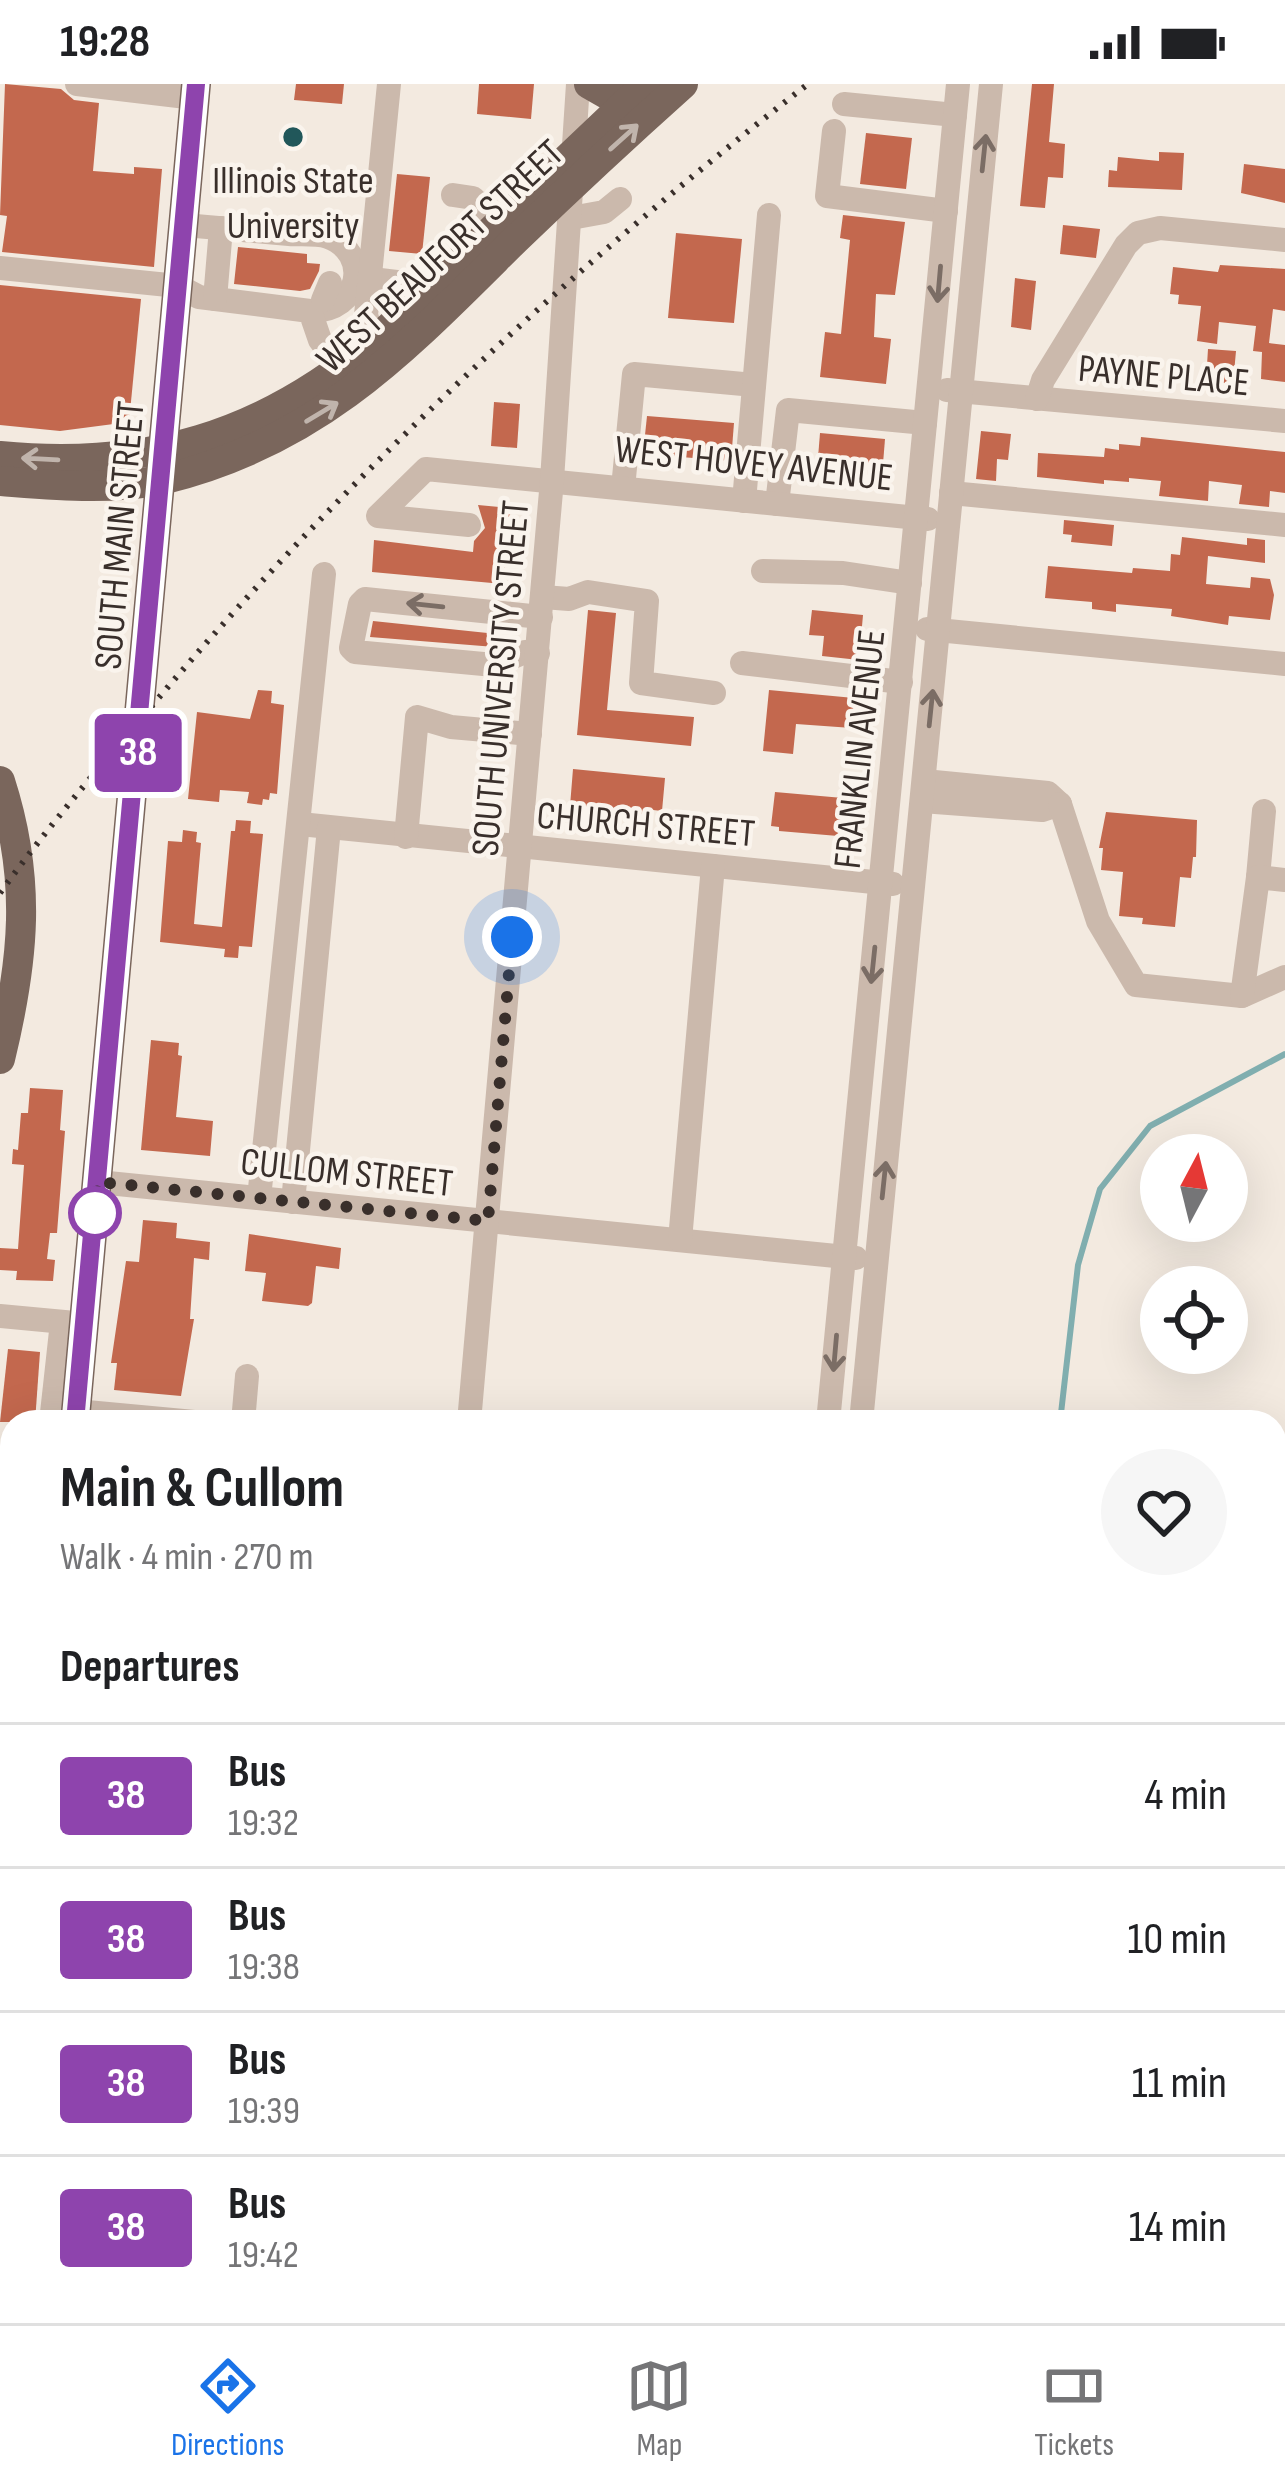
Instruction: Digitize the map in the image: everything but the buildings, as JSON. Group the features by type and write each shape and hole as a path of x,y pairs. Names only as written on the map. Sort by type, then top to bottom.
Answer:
{"main road":[{"path":"589,84 610,96 642,88"},
{"name":"WEST BEAUFORT STREET","path":"164,465 217,461 291,431 343,400 408,346 683,84"},
{"name":"WEST BEAUFORT STREET","path":"164,465 342,369 642,88"},
{"name":"SOUTH MAIN STREET","path":"68,1410 73,1323 98,1182 196,91"},
{"path":"170,385 189,416 238,428"},
{"path":"0,456 164,465"},
{"path":"158,526 217,461"},
{"path":"0,481 84,486 164,465"},
{"path":"0,781 17,850 24,927 15,997 0,1058"}],"street":[{"path":"77,84 196,91"},
{"path":"374,342 366,315 388,84"},
{"name":"SOUTH UNIVERSITY STREET","path":"471,1410 542,608 578,84"},
{"name":"FRANKLIN AVENUE","path":"830,1410 958,84"},
{"name":"FRANKLIN AVENUE","path":"868,1410 877,1259 991,84"},
{"path":"844,104 955,115"},
{"path":"834,131 827,196 946,211"},
{"path":"453,195 473,198 497,224"},
{"path":"571,218 604,212 620,199"},
{"path":"744,500 769,215"},
{"path":"184,225 328,237 348,253 354,266 352,291 329,311 331,285 318,249 241,241 227,229"},
{"name":"PAYNE PLACE","path":"1037,399 1043,380 1138,233 1160,228 1285,240"},
{"path":"221,299 227,229"},
{"path":"0,268 178,286 199,297 221,299 331,285"},
{"path":"380,280 405,283 420,298"},
{"path":"331,285 320,340 342,369"},
{"path":"623,488 634,374 754,385"},
{"name":"PAYNE PLACE","path":"929,388 1285,421"},
{"path":"777,504 788,410 925,423"},
{"name":"WEST HOVEY AVENUE","path":"470,525 378,516 426,469 948,520"},
{"path":"951,494 1285,525"},
{"path":"763,571 843,573 910,584"},
{"path":"260,1198 324,574"},
{"path":"538,653 525,652 494,664 351,648 365,599 542,608 588,592 647,601 641,683 714,693"},
{"path":"907,628 1285,664"},
{"path":"742,663 901,682"},
{"path":"406,837 417,717 452,727 530,734"},
{"path":"923,791 1042,810 1060,804 1098,921 1136,985 1242,996 1285,977"},
{"path":"1242,996 1264,811"},
{"name":"CHURCH STREET","path":"300,824 913,888"},
{"path":"292,1202 328,828"},
{"path":"680,1240 712,866"},
{"path":"1258,877 1285,880"},
{"name":"CULLOM STREET","path":"98,1182 877,1259"},
{"path":"0,1316 73,1323"},
{"path":"244,1410 247,1376"}],"waterway":[{"path":"1061,1410 1078,1265 1100,1189 1150,1126 1285,1054"}],"railway":[{"path":"0,893 167,688 393,446 553,296 808,84"}],"bus line":[{"name":"38","path":"76,1410 196,84"}],"place":[{"name":"Illinois State University","path":"293,137"}],"route":[{"path":"95,1213 98,1182 488,1221 512,937"}]}
